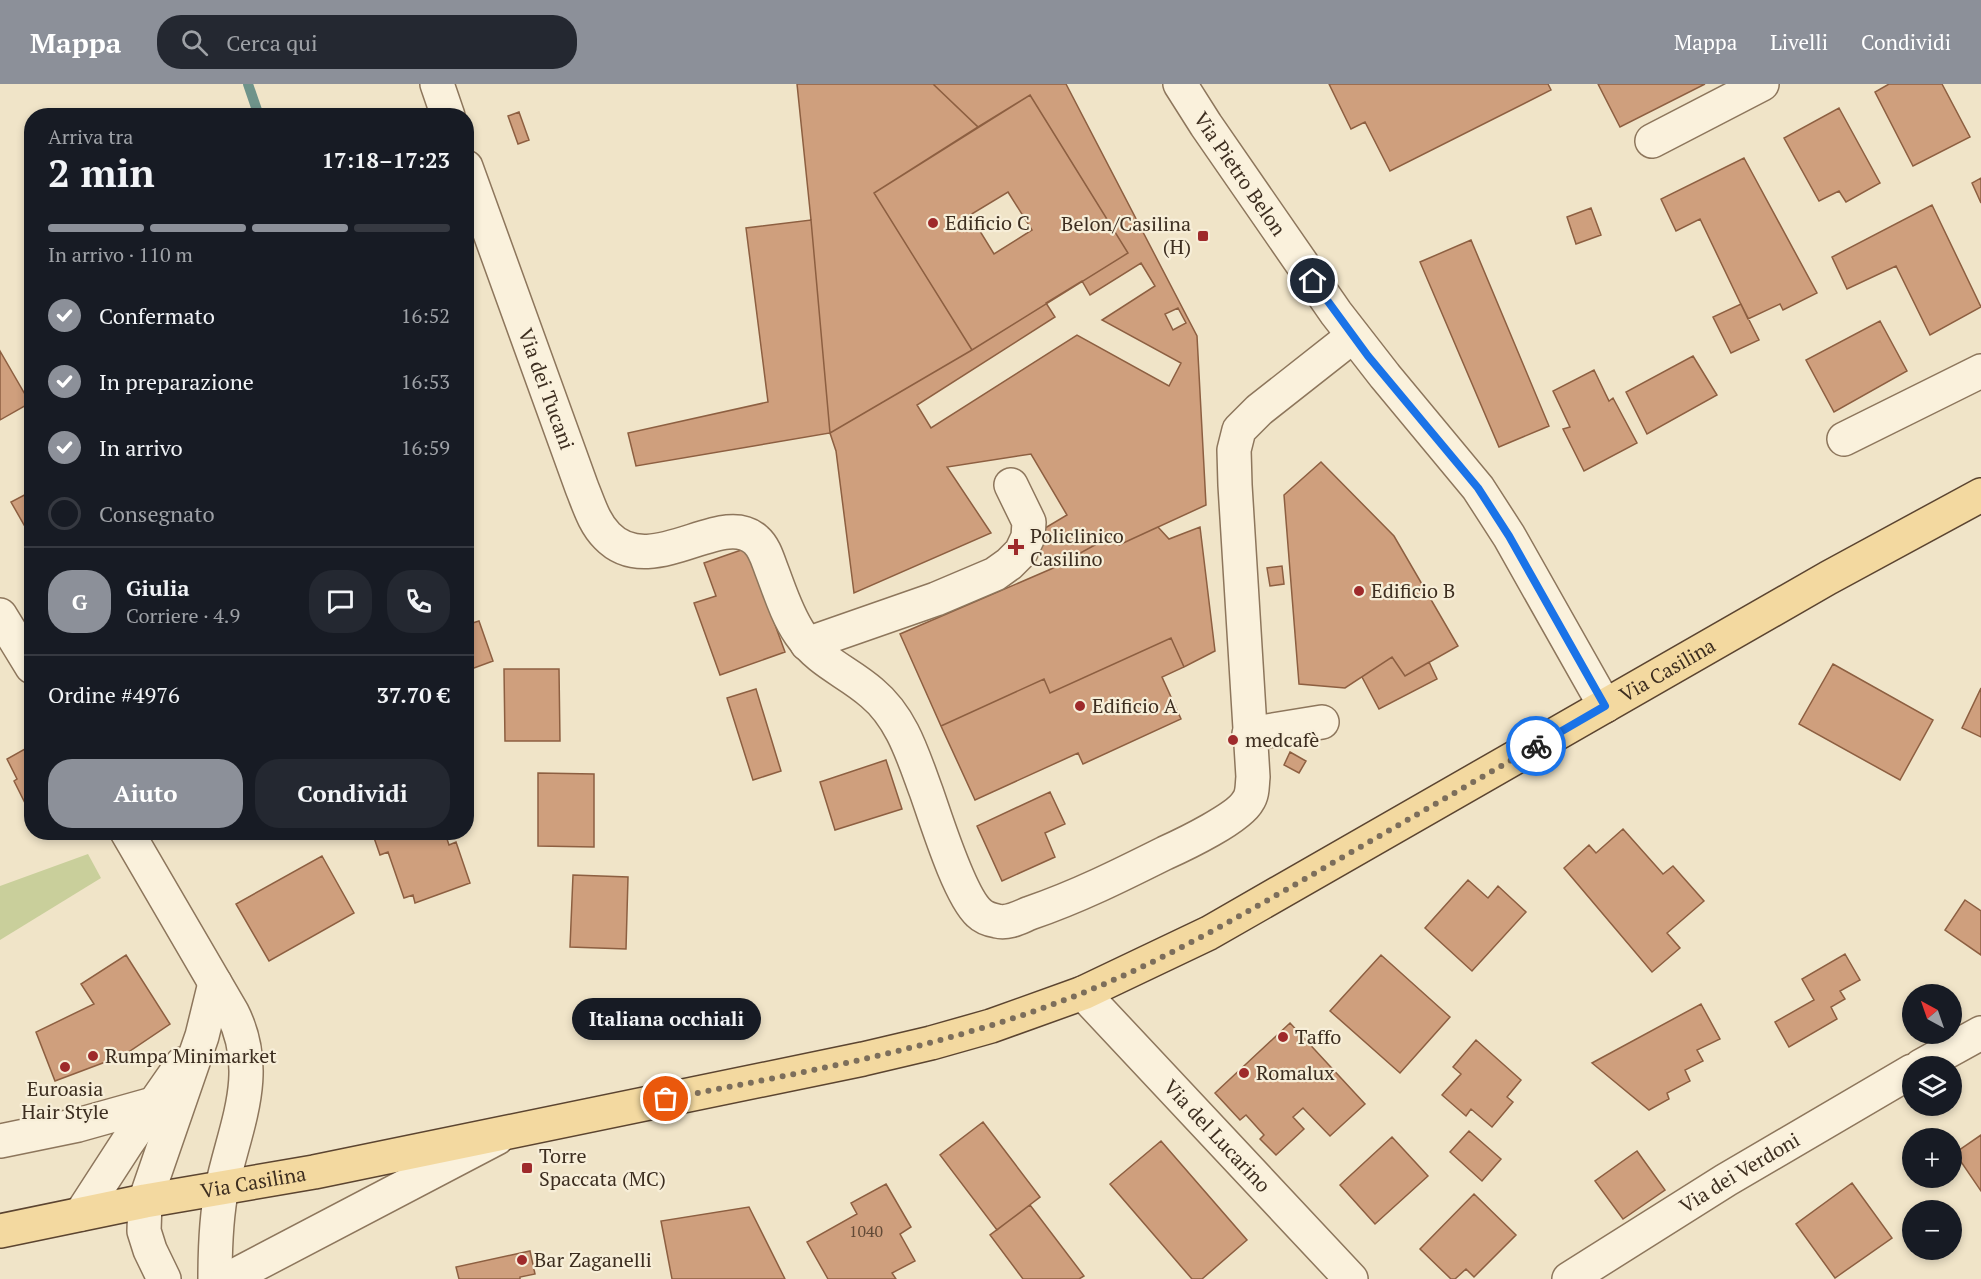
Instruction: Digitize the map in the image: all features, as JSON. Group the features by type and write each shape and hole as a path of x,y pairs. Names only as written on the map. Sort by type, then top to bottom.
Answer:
{"main road":[{"name":"Via Casilina","path":"0,1231 145,1201 314,1172 863,1059 999,1024 1083,993 1209,933 1828,578 1981,495"}],"street":[{"path":"437,84 445,108"},
{"name":"Via Pietro Belon","path":"1180,84 1305,270 1353,336 1488,502 1605,706"},
{"path":"1652,141 1762,84"},
{"name":"Via dei Tucani","path":"474,189 595,520 610,539 626,548 648,551 678,546 722,532 738,532 755,539 764,551 793,623 807,644"},
{"path":"1011,485 1029,522 1028,537 1021,552 1009,564 995,574 936,598 807,644 826,662 880,700 902,730 965,891 979,913 997,921 1011,920 1101,885 1170,851 1234,815 1245,806 1252,790 1235,485 1235,440 1239,430 1259,410 1353,336"},
{"path":"1844,439 1981,371"},
{"path":"8,628 24,654"},
{"path":"1249,734 1322,722"},
{"path":"132,840 237,1023 246,1051 244,1101 222,1187 218,1212 215,1279"},
{"path":"164,1279 150,1250 144,1230 145,1201 202,1036 215,983"},
{"name":"Via del Lucarino","path":"1083,993 1351,1279"},
{"path":"1939,1056 1981,1033"},
{"path":"81,1214 153,1104 202,1036"},
{"name":"Via dei Verdoni","path":"1569,1279 1726,1180 1902,1077"},
{"path":"0,1141 78,1125 153,1104"},
{"name":"Via Casilina","path":"228,1279 508,1133"}],"green space":[{"path":"88,854 101,878 0,940 0,886"}],"building":[{"path":"797,84 933,84 978,127 874,193 972,350 830,433 811,220"},
{"path":"933,84 1066,84 1197,336 1206,505 1119,545 1115,534 1051,569 1030,537 1067,515 1031,454 947,467 991,533 854,593 836,451 830,433 972,350 1128,253 1030,95 978,127"},
{"path":"1329,84 1548,84 1551,90 1390,171 1365,122 1351,129"},
{"path":"1598,84 1705,84 1620,127"},
{"path":"1889,84 1942,84 1970,137 1913,166 1875,92"},
{"name":"Edificio C","path":"1030,95 1128,253 972,350 874,193","holes":["1008,192 1032,230 994,254 970,215"]},
{"path":"1839,108 1880,183 1846,202 1839,191 1819,201 1784,138"},
{"path":"519,112 529,140 518,144 508,116"},
{"path":"1744,158 1817,293 1783,310 1780,304 1748,319 1700,219 1676,231 1661,199"},
{"path":"1981,178 1981,203 1972,183"},
{"path":"1932,205 1981,307 1930,335 1896,266 1847,289 1832,257"},
{"path":"1591,208 1601,235 1576,244 1567,217"},
{"path":"811,220 830,433 636,466 628,433 768,402 746,228"},
{"path":"1471,240 1549,426 1499,447 1420,262"},
{"path":"1141,263 1155,286 1102,320 1181,363 1169,386 1077,335 931,428 917,405 1055,317 1046,303 1082,281 1090,295"},
{"path":"1741,304 1759,340 1731,353 1713,317"},
{"path":"1178,308 1186,323 1173,330 1165,314"},
{"path":"1880,321 1907,371 1834,412 1806,360"},
{"path":"0,351 24,393 24,406 0,420"},
{"path":"1693,356 1717,395 1647,434 1626,392"},
{"path":"1594,370 1609,401 1613,398 1637,443 1584,471 1563,429 1570,427 1553,391"},
{"name":"Edificio B","path":"1321,462 1394,536 1458,646 1405,676 1392,657 1345,688 1299,684 1284,495"},
{"path":"24,495 24,525 11,502"},
{"path":"1158,527 1169,539 1200,527 1215,651 1184,667 1171,638 1050,693 1044,679 941,726 900,634 1051,569 1115,534 1119,545"},
{"path":"747,548 785,652 720,675 694,603 716,596 704,563"},
{"path":"1282,566 1284,584 1270,586 1267,568"},
{"path":"479,621 493,661 474,668 474,623"},
{"name":"Edificio A","path":"1171,638 1184,667 1162,677 1181,719 1083,764 1078,753 975,800 941,726 1044,679 1050,693"},
{"path":"1392,657 1405,676 1429,662 1437,679 1379,709 1362,677"},
{"path":"1833,664 1933,720 1900,780 1799,724"},
{"path":"504,669 559,669 560,741 505,741"},
{"path":"1981,688 1981,737 1962,728"},
{"path":"756,689 781,771 753,780 727,698"},
{"path":"24,749 24,801 14,781 17,779 7,759"},
{"path":"1290,752 1306,761 1299,773 1284,765"},
{"path":"886,760 902,809 835,830 820,782"},
{"path":"538,773 594,774 594,847 538,846"},
{"path":"1050,792 1065,824 1045,833 1055,857 1002,881 977,826"},
{"path":"1623,829 1663,874 1673,866 1704,901 1667,933 1680,948 1652,972 1564,868 1589,845 1596,853"},
{"path":"375,840 447,840 449,845 456,842 470,883 415,903 413,895 404,898 388,852 380,855"},
{"path":"322,856 354,913 269,961 236,904"},
{"path":"573,875 628,877 626,949 570,947"},
{"path":"1468,880 1488,898 1498,886 1526,912 1472,971 1425,928"},
{"path":"1965,900 1981,911 1981,955 1945,930"},
{"path":"1845,954 1860,980 1840,991 1845,999 1831,1007 1837,1019 1789,1047 1775,1022 1814,1000 1802,979"},
{"path":"126,955 170,1024 124,1055 55,1081 36,1032 94,1004 81,984"},
{"path":"1381,955 1450,1017 1400,1073 1330,1011"},
{"path":"1701,1004 1720,1039 1697,1050 1703,1061 1685,1070 1690,1081 1667,1093 1669,1099 1649,1110 1592,1063"},
{"path":"1290,1023 1365,1104 1330,1136 1303,1108 1293,1117 1304,1129 1276,1155 1260,1139 1264,1135 1246,1115 1240,1120 1215,1093"},
{"path":"1476,1040 1521,1080 1507,1097 1513,1102 1492,1127 1471,1109 1466,1116 1442,1095 1461,1074 1453,1067"},
{"path":"983,1122 1040,1197 997,1230 940,1155"},
{"path":"1469,1131 1501,1159 1482,1181 1450,1152"},
{"path":"1981,1135 1981,1191 1962,1163 1962,1148"},
{"path":"1392,1137 1428,1176 1375,1224 1340,1185"},
{"path":"1161,1141 1247,1240 1202,1279 1192,1279 1110,1184"},
{"path":"1637,1151 1665,1190 1623,1219 1595,1181"},
{"path":"1852,1183 1892,1238 1835,1278 1796,1224"},
{"path":"886,1184 911,1227 900,1234 915,1261 892,1273 896,1279 828,1279 807,1242 857,1214 851,1203"},
{"path":"1474,1194 1516,1235 1474,1277 1466,1269 1455,1279 1451,1279 1420,1249"},
{"path":"1030,1205 1084,1276 1079,1279 1023,1279 990,1235"},
{"path":"749,1207 785,1279 672,1279 661,1221"},
{"path":"530,1251 535,1274 520,1277 520,1279 459,1279 456,1267"}],"waterway":[{"path":"248,84 256,108"}],"way so far":[{"path":"666,1099 931,1043 991,1026 1083,993 1209,933 1536,746"}],"place":[{"name":"Edificio C","path":"933,223"},
{"name":"Belon/Casilina (H)","path":"1203,236"},
{"name":"Policlinico Casilino","path":"1016,547"},
{"name":"Edificio B","path":"1359,591"},
{"name":"Edificio A","path":"1080,706"},
{"name":"medcafè","path":"1233,740"},
{"name":"Taffo","path":"1283,1037"},
{"name":"Rumpa Minimarket","path":"93,1056"},
{"name":"Euroasia Hair Style","path":"65,1067"},
{"name":"Romalux","path":"1244,1073"},
{"name":"Italiana occhiali","path":"666,1099"},
{"name":"Torre Spaccata (MC)","path":"527,1168"},
{"name":"Bar Zaganelli","path":"522,1260"}],"route":[{"path":"1313,281 1368,356 1478,488 1509,536 1605,706 1536,746"}]}
